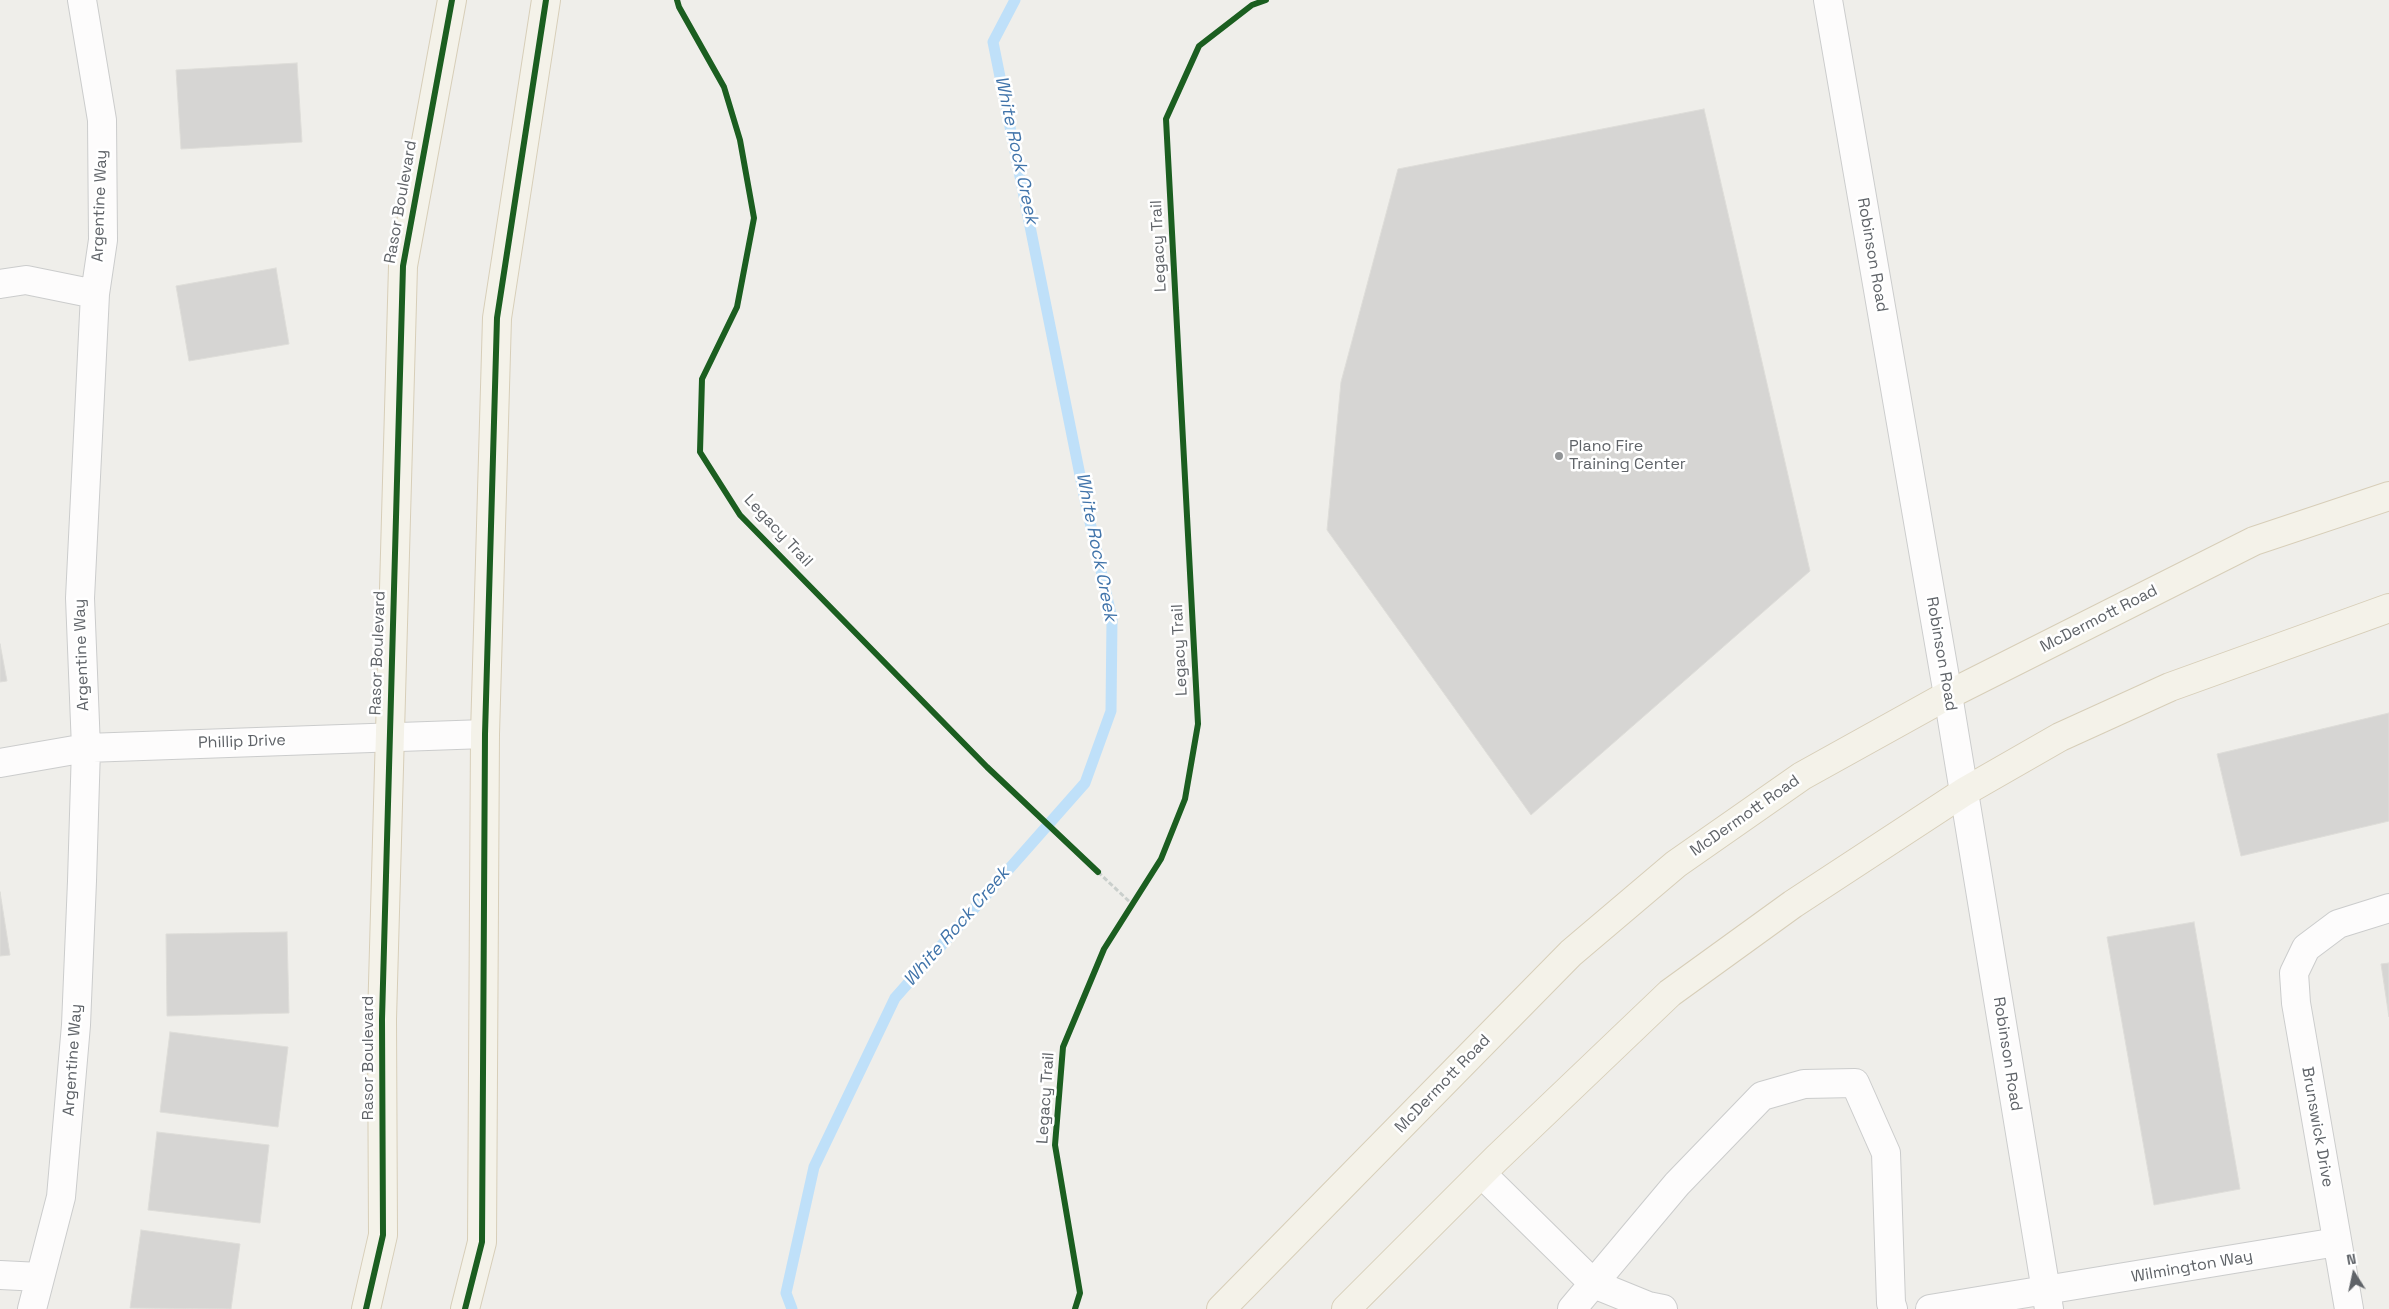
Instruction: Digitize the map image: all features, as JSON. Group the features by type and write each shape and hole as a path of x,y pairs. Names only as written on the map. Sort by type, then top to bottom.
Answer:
{"main road":[{"name":"Rasor Boulevard","path":"366,1309 383,1235 382,1019 403,266 452,0"},
{"path":"465,1309 482,1242 486,734 497,318 546,0"},
{"name":"McDermott Road","path":"1221,1309 1579,946 1676,864 1802,776 1948,695 2254,541 2389,496"},
{"path":"1346,1309 1482,1174 1670,993 1752,931 1964,792 2060,737 2170,687 2389,608"}],"street":[{"name":"Argentine Way","path":"32,1309 61,1196 76,1025 86,748 80,598 96,294 103,240 102,120 82,0"},
{"name":"Robinson Road","path":"1828,0 1948,695 2048,1300"},
{"path":"0,284 26,280 96,294"},
{"name":"Phillip Drive","path":"0,764 86,748 486,734"},
{"name":"Brunswick Drive","path":"2349,1309 2296,1003 2294,973 2306,948 2338,924 2389,908"},
{"path":"1572,1309 1677,1184 1762,1096 1804,1084 1855,1083 1886,1153 1891,1302 1893,1309"},
{"path":"1482,1174 1594,1284 1648,1306 1663,1309"},
{"name":"Wilmington Way","path":"1930,1309 2048,1300 2337,1242"},
{"path":"0,1275 40,1277"}],"path":[{"path":"1091,865 1133,905"},
{"path":"1128,912 1138,897"}],"building":[{"path":"297,63 302,142 181,149 176,70"},
{"name":"Plano Fire Training Center","path":"1704,109 1810,571 1531,815 1327,530 1341,382 1398,169"},
{"path":"276,268 289,344 189,361 176,286"},
{"path":"0,644 7,681 0,682"},
{"path":"2389,713 2389,821 2241,856 2217,754"},
{"path":"0,892 10,955 0,956"},
{"path":"2194,922 2240,1189 2154,1205 2107,937"},
{"path":"287,932 289,1013 167,1016 166,934"},
{"path":"2389,963 2389,1017 2381,964"},
{"path":"170,1032 288,1047 278,1127 160,1112"},
{"path":"157,1132 269,1145 260,1223 148,1210"},
{"path":"141,1230 240,1244 231,1309 130,1308"}],"waterway":[{"name":"White Rock Creek","path":"792,1309 786,1293 814,1167 895,998 1085,783 1111,711 1112,619 1085,500 993,42 1015,0"}],"cycle path":[{"path":"366,1309 383,1235 382,1019 403,266 452,0"},
{"path":"465,1309 482,1242 485,734 497,318 546,0"},
{"name":"Legacy Trail","path":"677,0 679,7 724,87 740,140 754,218 737,307 702,379 700,452 740,515 987,767 1098,872"},
{"name":"Legacy Trail","path":"1075,1309 1080,1293 1055,1145 1063,1047 1104,949 1161,859 1185,799 1198,724 1166,119 1199,46 1252,5 1266,0"}],"place":[{"name":"Plano Fire Training Center","path":"1559,456"}]}
